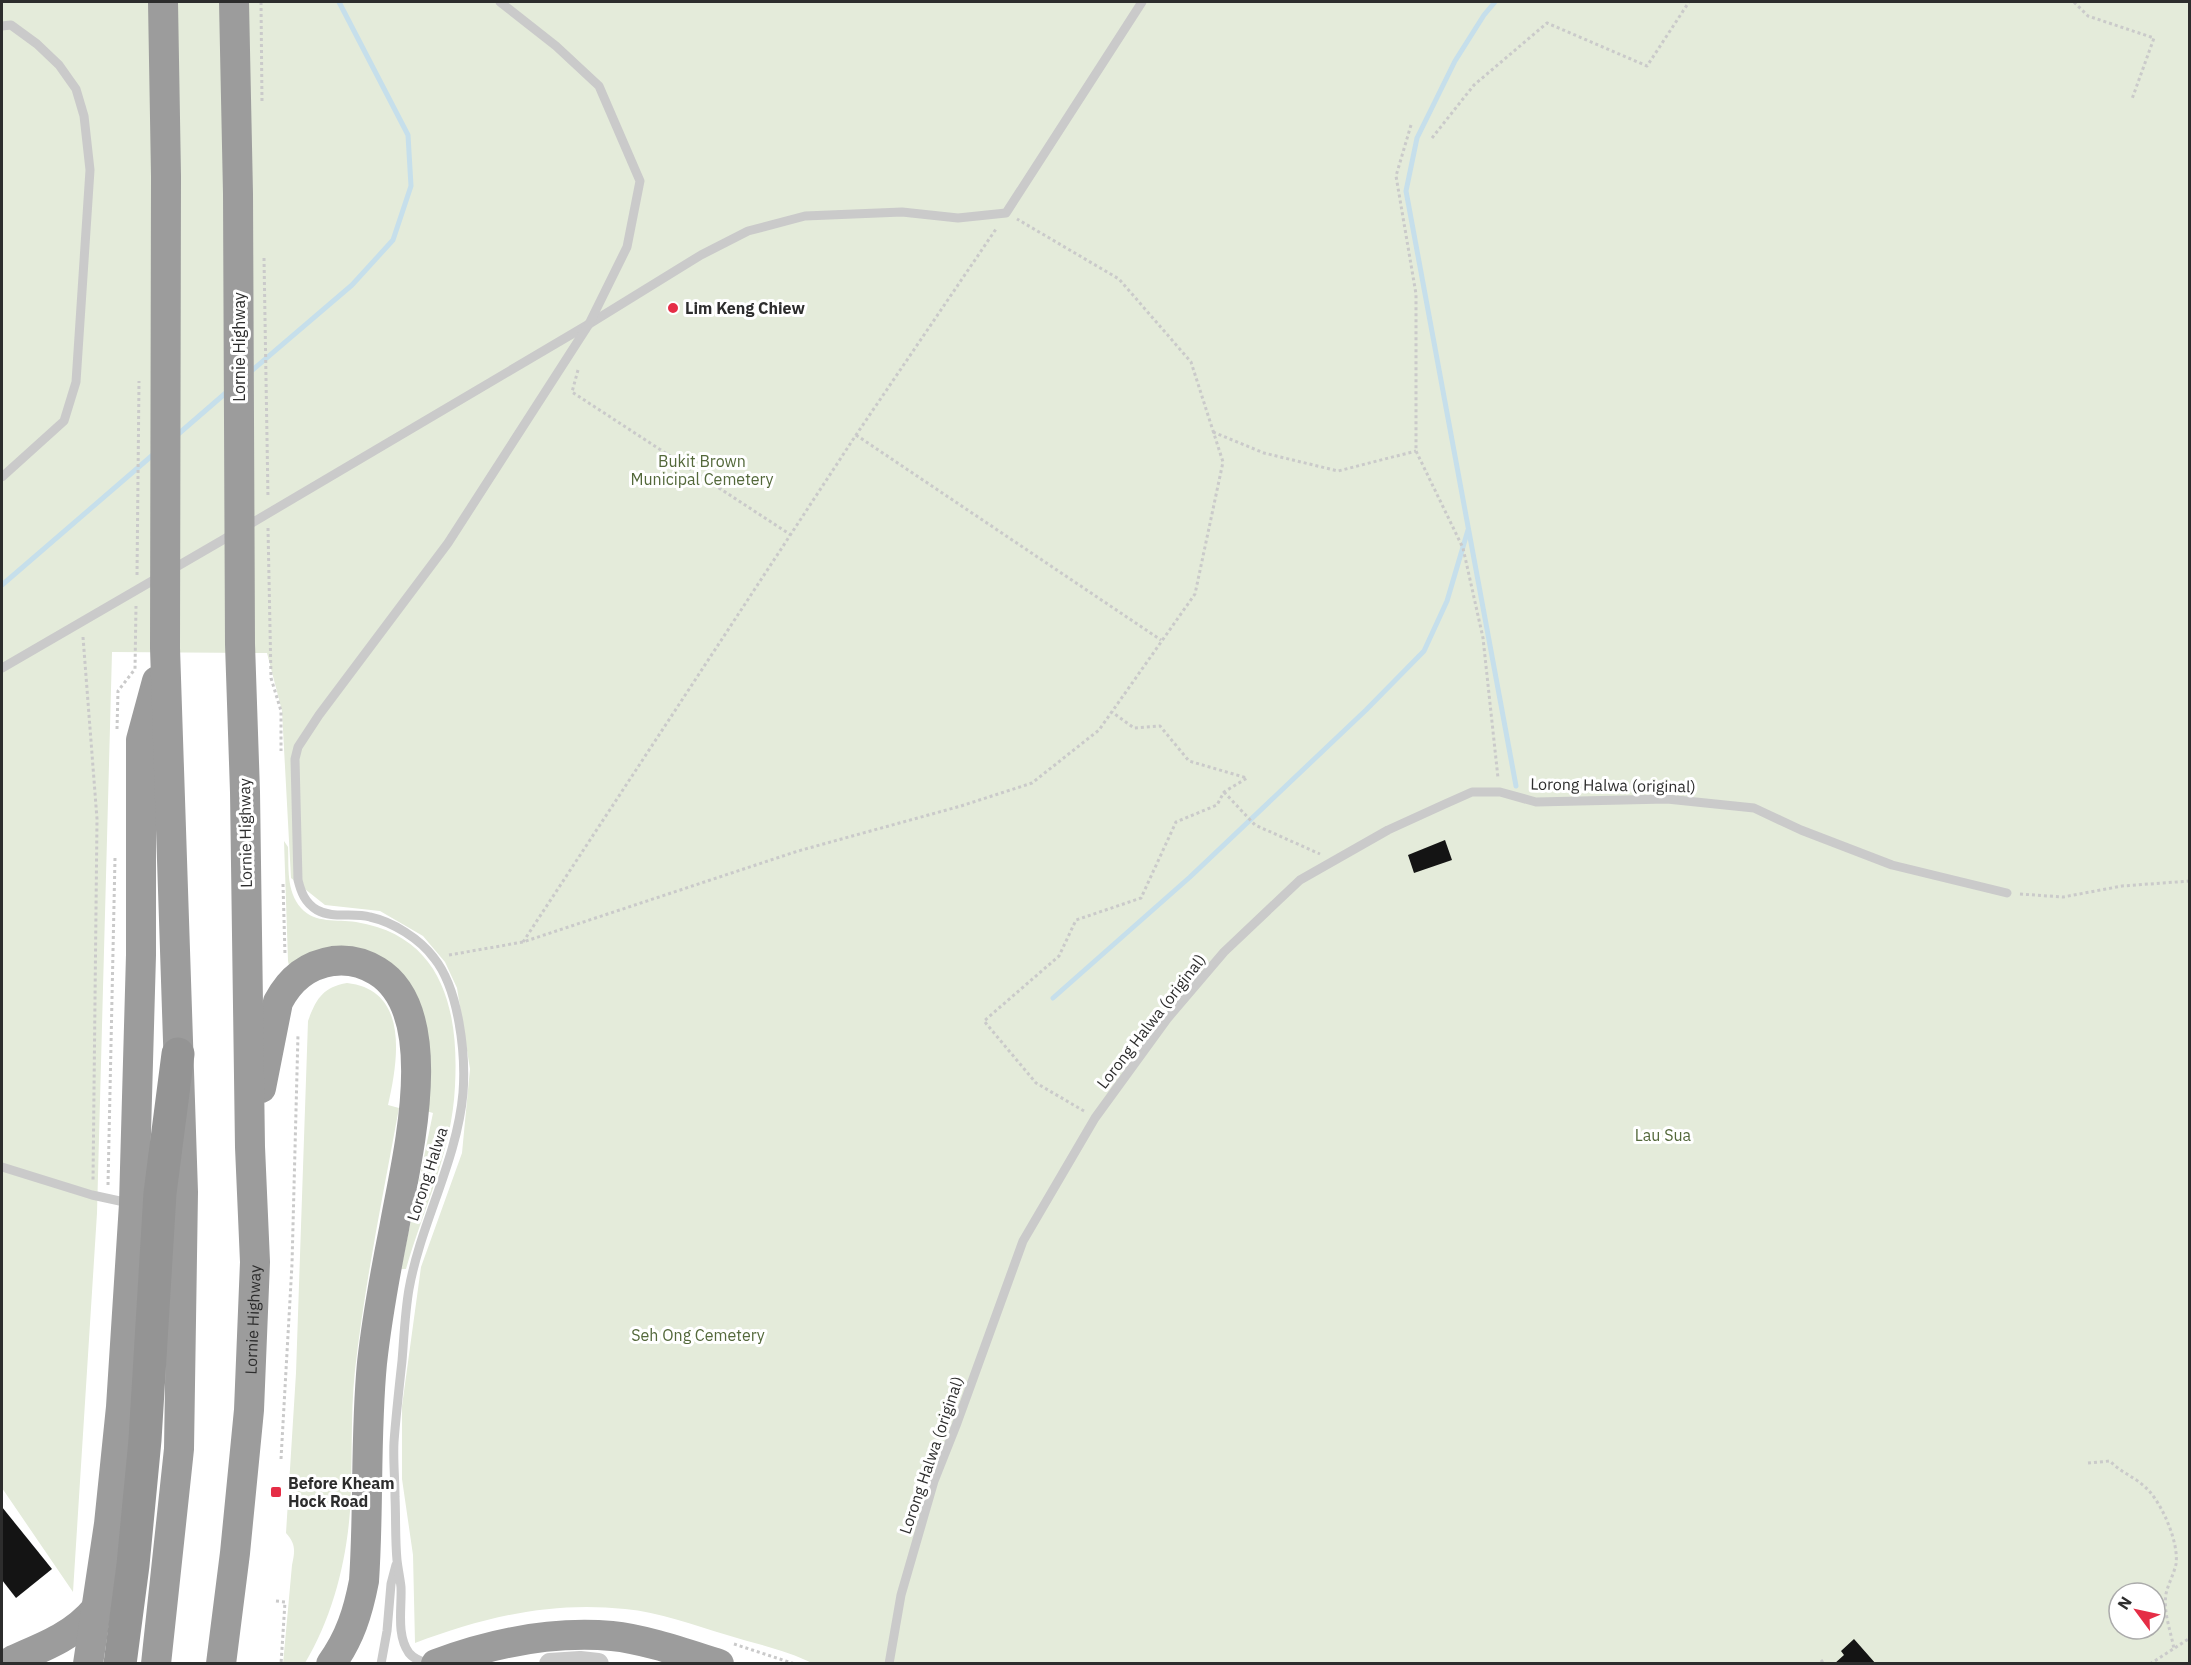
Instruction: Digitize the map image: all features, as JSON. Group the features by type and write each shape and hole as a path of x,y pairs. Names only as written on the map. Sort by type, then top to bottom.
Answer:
{"highway":[{"path":"156,1664 179,1449 183,1191 165,641 166,176 163,2"},
{"name":"Lornie Highway","path":"221,1664 249,1410 255,1262 250,1147 245,792 240,644 238,194 234,2"},
{"path":"88,1664 109,1524 121,1407 134,1204 141,955 141,740 165,641"},
{"path":"250,1147 278,1002 289,984 311,966 334,961 354,961 387,977 399,993 411,1022 416,1055 414,1108 379,1310 372,1364 368,1422 367,1536 364,1581 357,1615 344,1647 331,1664"},
{"path":"120,1664 133,1565 145,1440 160,1193 178,1054"},
{"path":"12,1662 76,1630 96,1610"},
{"path":"226,1623 241,1664"},
{"path":"436,1664 468,1652 509,1642 571,1635 614,1636 719,1664"},
{"path":"44,1647 71,1664"}],"street":[{"path":"550,1664 580,1662 598,1664"}],"lane":[{"name":"Lorong Halwa","path":"429,1664 419,1661 410,1654 401,1634 401,1585 397,1561 394,1445 409,1289 422,1237 451,1156 459,1126 463,1091 463,1058 458,1016 449,986 434,958 417,942 393,926 369,916 330,915 307,902 298,880 295,759 298,747 319,716 448,543 589,324 627,247 640,181 599,86 556,46 500,2"},
{"path":"2,668 589,324 701,255 748,231 805,216 902,212 958,218 1006,213 1143,2"},
{"path":"2,26 11,25 37,44 59,65 76,88 84,116 90,170 76,382 64,421 2,477"},
{"name":"Lorong Halwa (original)","path":"889,1664 901,1595 934,1481 1023,1241 1095,1118 1167,1019 1224,952 1300,880 1388,830 1472,792 1500,792 1536,802 1667,799 1754,808 1801,831 1892,865 2007,893"},
{"path":"2,1167 92,1196 134,1204"},
{"name":"Lorong Halwa","path":"381,1664 387,1631 391,1584 397,1561"}],"path":[{"path":"261,2 262,108"},
{"path":"1432,138 1474,85 1546,23 1647,66 1689,2"},
{"path":"2074,2 2088,16 2154,38 2132,99"},
{"path":"1411,125 1396,176 1416,294 1416,451 1463,548 1483,638 1500,792"},
{"path":"434,958 523,942 798,851 961,806 1032,783 1099,730 1195,594 1223,462 1191,362 1119,279 1006,213 856,435 523,942"},
{"path":"264,250 268,498"},
{"path":"578,370 572,392 790,535"},
{"path":"1213,432 1264,453 1338,471 1416,451"},
{"path":"856,435 1162,640"},
{"path":"268,522 271,642"},
{"path":"82,623 97,819 92,1196"},
{"path":"1095,1118 1036,1083 984,1021 1059,956 1076,920 1141,898 1176,822 1217,806 1224,792 1247,778 1188,761 1160,726 1134,728 1112,712"},
{"path":"1224,792 1255,825 1333,860"},
{"path":"2007,893 2063,897 2122,886 2190,881"},
{"path":"2088,1463 2110,1461 2116,1467 2137,1478 2163,1511 2176,1549 2176,1564 2166,1594 2174,1649"},
{"path":"276,1601 285,1602 281,1664"},
{"path":"2150,1664 2190,1638"}],"green space":[{"path":"2,2 2189,2 2189,1663 814,1664 782,1651 664,1616 598,1607 544,1609 518,1613 415,1643 413,1555 402,1479 402,1406 421,1267 462,1153 470,1069 457,988 445,962 423,936 380,911 325,905 291,878 282,711 267,653 112,652 97,1213 73,1592 2,1488"},
{"path":"284,841 288,847 291,887 301,908 320,919 356,922 385,930 409,943 427,960 440,981 448,1004 455,1058 453,1110 443,1157 406,1269 401,1269 433,1113 423,1110 396,970 290,970"},
{"path":"347,983 367,988 381,999 390,1013 395,1030 396,1049 388,1105 399,1108 359,1337 353,1405 350,1511 341,1571 323,1628 305,1663 283,1664 294,1552 292,1541 286,1533 296,1373 308,1021 314,1006 326,991"}],"building":[{"path":"1445,840 1452,860 1414,873 1408,855"},
{"path":"2,1507 52,1569 16,1598 2,1580"},
{"path":"1854,1639 1876,1664 1834,1664 1844,1655 1841,1651"}],"waterway":[{"path":"249,373 352,285 393,240 411,186 408,135 339,2"},
{"path":"1495,2 1484,15 1455,61 1417,138 1406,191 1516,786"},
{"path":"176,436 228,391"},
{"path":"2,585 155,453"},
{"path":"1053,998 1190,877 1366,710 1424,651 1447,601 1468,530"}],"place":[{"name":"Lim Keng Chiew","path":"673,308"},
{"name":"Before Kheam Hock Road","path":"276,1492"}],"park label":[{"name":"Bukit Brown Municipal Cemetery","path":"702,470"},
{"name":"Lau Sua","path":"1663,1135"},
{"name":"Seh Ong Cemetery","path":"698,1335"}]}
